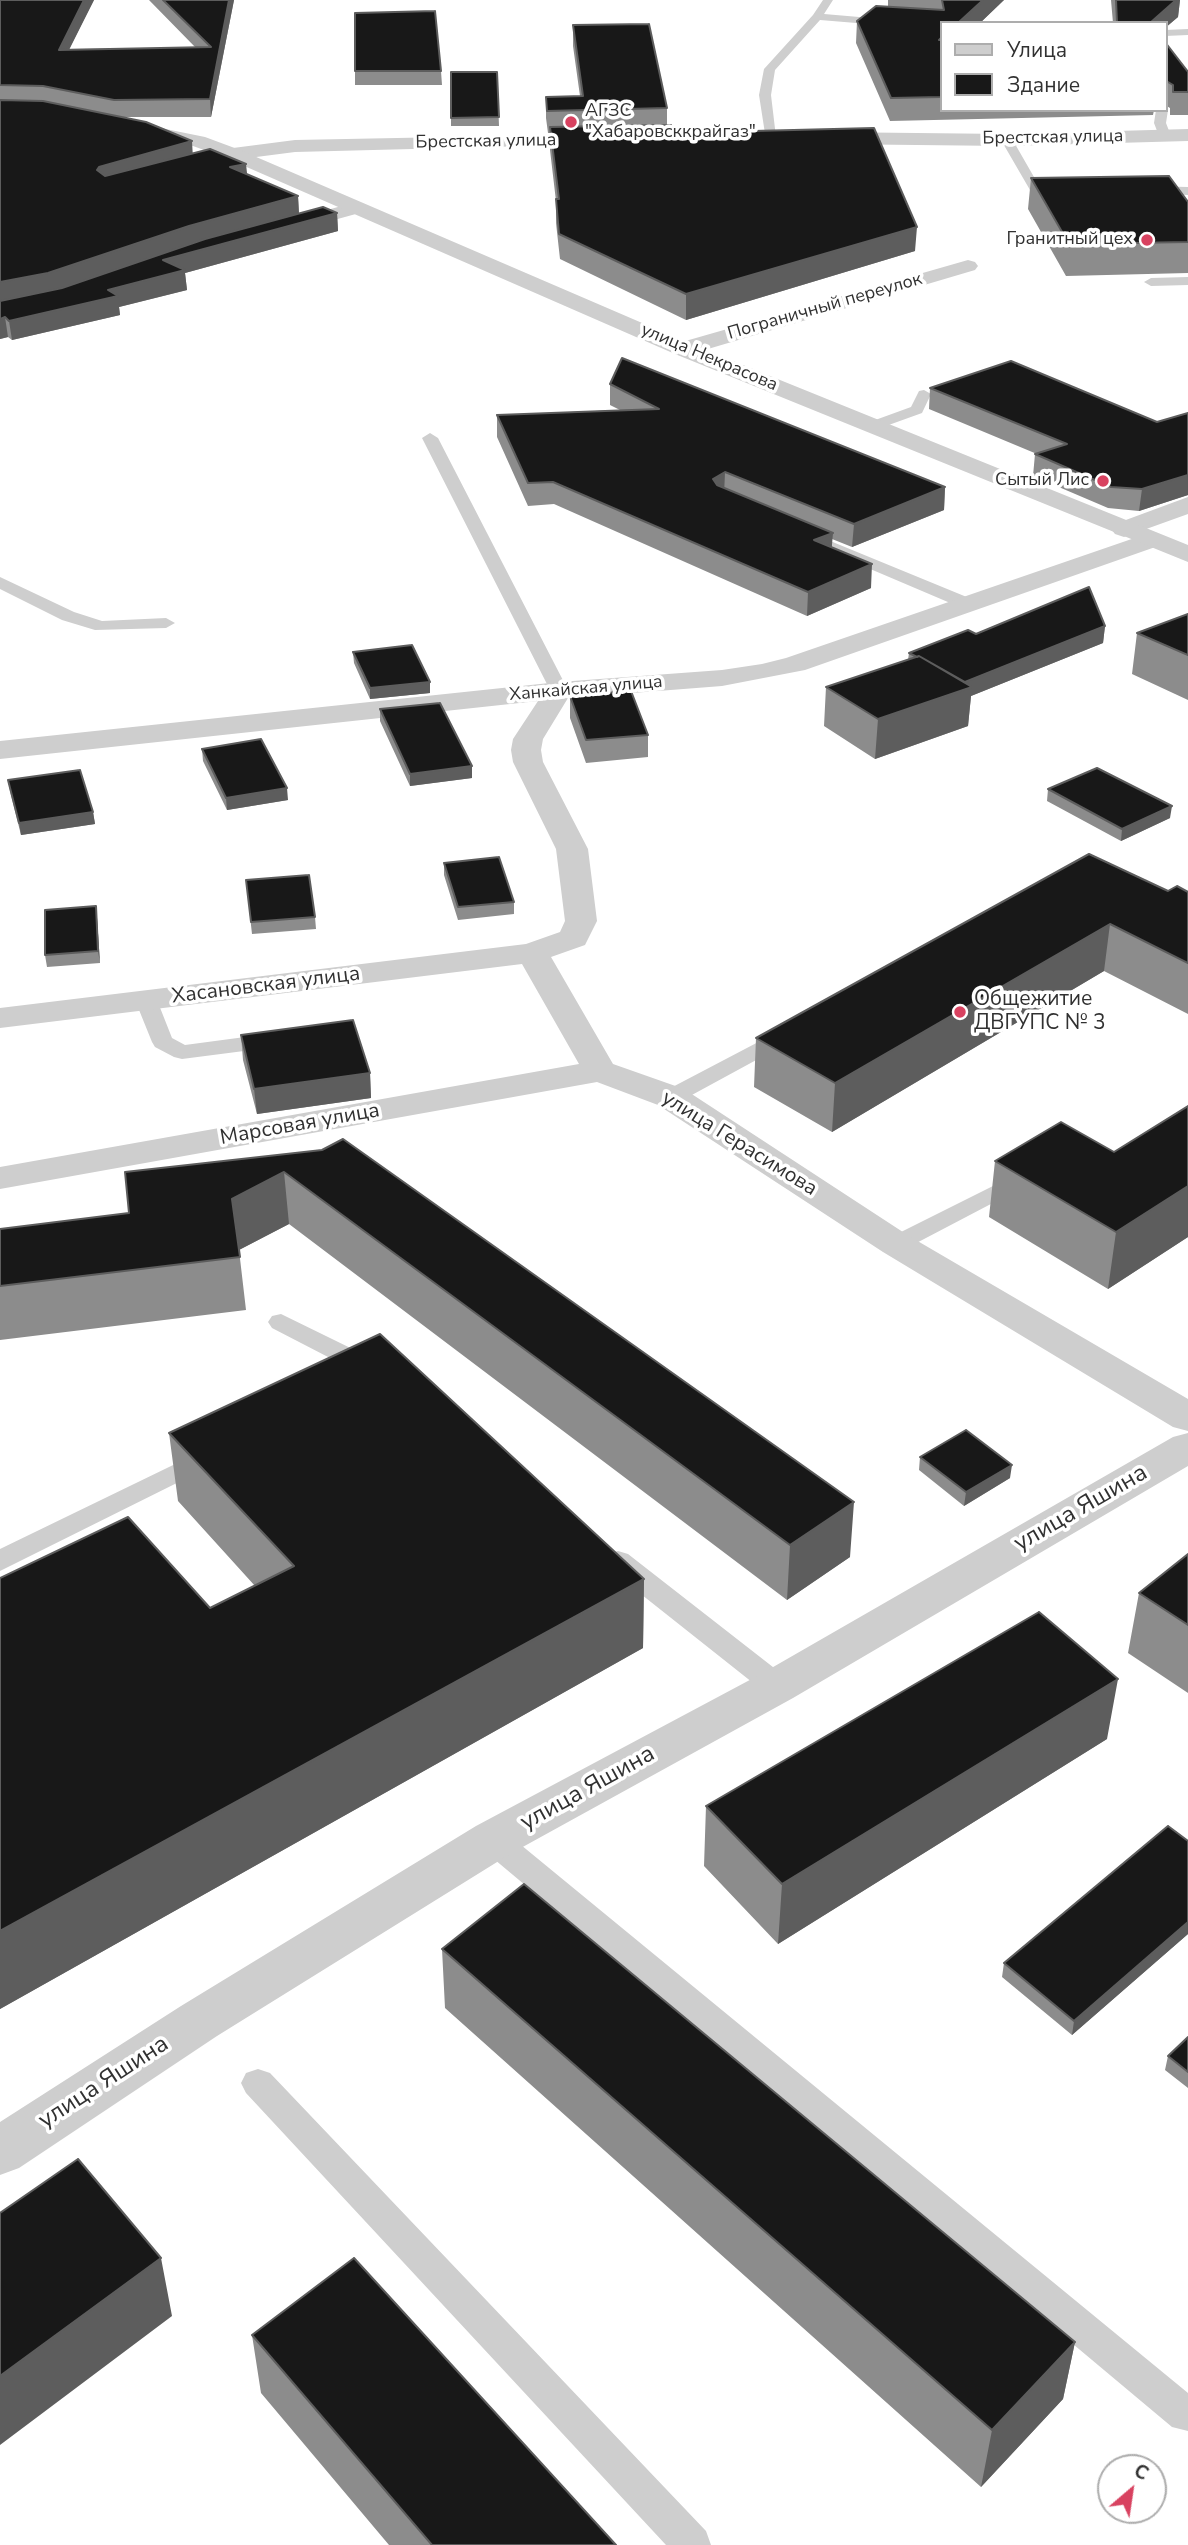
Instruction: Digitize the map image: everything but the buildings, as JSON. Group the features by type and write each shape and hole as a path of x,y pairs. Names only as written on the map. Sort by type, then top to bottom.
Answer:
{"street":[{"name":"Брестская улица","path":"119,126 198,141 233,154 295,146 616,140"},
{"name":"Брестская улица","path":"811,138 1007,140 1188,135"},
{"name":"улица Некрасова","path":"233,154 683,349 1188,554"},
{"path":"264,233 356,208"},
{"name":"Пограничный переулок","path":"683,349 968,266"},
{"path":"1124,529 1188,505"},
{"name":"Ханкайская улица","path":"0,750 559,690 722,678 762,672 795,664 1152,540"},
{"path":"559,690 528,739 526,750 528,762 572,849 581,921 573,938 531,953 600,1072"},
{"name":"Хасановская улица","path":"0,1018 531,953"},
{"name":"улица Герасимова","path":"600,1072 671,1097 895,1244 1188,1417"},
{"name":"Марсовая улица","path":"0,1178 600,1072"},
{"name":"улица Яшина","path":"0,2151 199,2021 493,1840 777,1686 1188,1447"}],"lane":[{"path":"770,137 765,95 770,69 817,17 828,0"},
{"path":"817,17 940,27"},
{"path":"1167,33 1188,32"},
{"path":"1162,112 1160,123 1165,136"},
{"path":"1007,140 1034,187 1047,191 1071,191"},
{"path":"208,161 233,154"},
{"path":"1139,190 1188,191"},
{"path":"1151,282 1188,281"},
{"path":"873,426 916,410 924,394"},
{"path":"430,438 559,690"},
{"path":"788,529 968,604"},
{"path":"0,582 68,616 101,626 166,623"},
{"path":"146,1000 163,1042 182,1052 302,1036"},
{"path":"671,1097 803,1025"},
{"path":"895,1244 1038,1169"},
{"path":"281,1322 384,1377 354,1385"},
{"path":"0,1561 220,1452"},
{"path":"596,1544 777,1686"},
{"path":"493,1840 1185,2414"},
{"path":"258,2083 692,2545"}],"place":[{"name":"АГЗС \"Хабаровсккрайгаз\"","path":"571,122"},
{"name":"Гранитный цех","path":"1147,240"},
{"name":"Сытый Лис","path":"1103,481"},
{"name":"Общежитие ДВГУПС № 3","path":"960,1012"}]}
